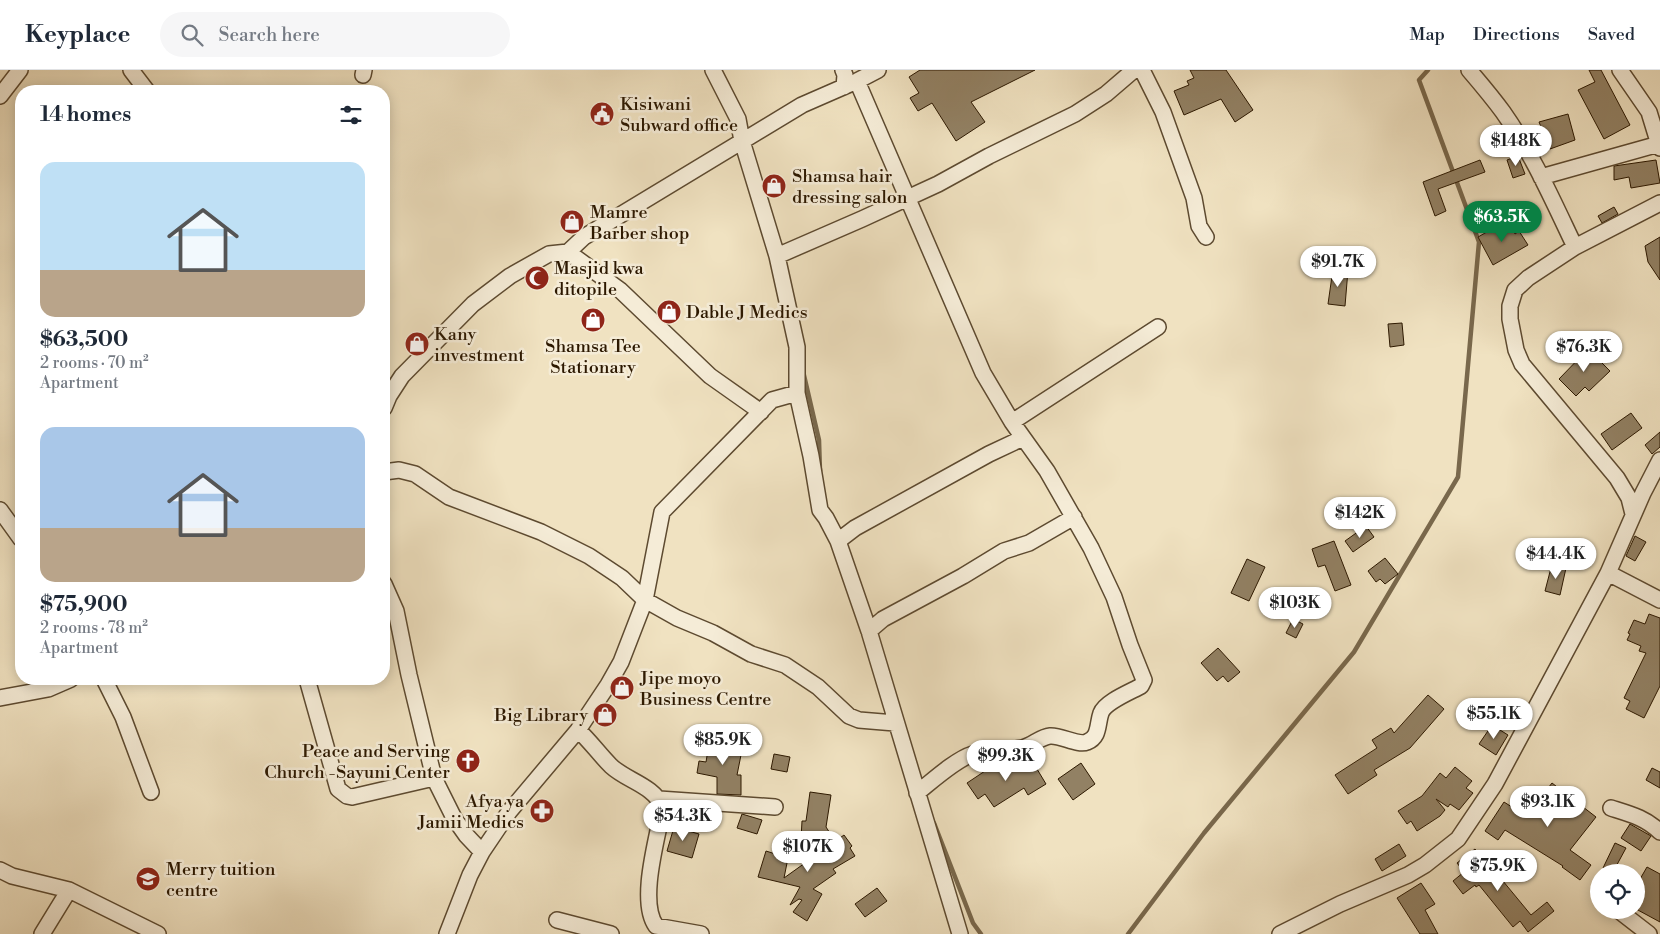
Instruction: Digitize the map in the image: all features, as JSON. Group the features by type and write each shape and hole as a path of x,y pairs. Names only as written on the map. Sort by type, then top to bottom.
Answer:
{"street":[{"path":"0,96 20,70"},
{"path":"131,70 142,85"},
{"path":"713,70 738,119 742,141 777,256 797,347 797,393 812,456 820,510 838,541 869,631 895,723 960,934"},
{"path":"843,70 907,197 983,373 1012,422 1047,471 1074,517 1114,597 1130,646 1144,680 1141,686 1106,705 1101,713 1098,733 1087,742 1081,743 1059,736 1047,736 1023,748 1000,749 971,754 942,772 917,793"},
{"path":"390,394 402,376 473,304 510,276 548,254 568,252 584,237 802,105 878,70"},
{"path":"777,256 938,184 989,156 1075,114 1106,94 1134,70"},
{"path":"1142,70 1163,112 1194,198 1199,226 1206,237"},
{"path":"1469,70 1503,113 1541,177 1575,247"},
{"path":"1541,177 1660,146 1649,112 1620,70"},
{"path":"1633,514 1629,498 1617,478 1530,375 1516,350 1510,319 1510,306 1515,290 1528,278 1575,247 1660,203"},
{"path":"568,252 620,290 710,376 761,412"},
{"path":"1012,422 1158,328"},
{"path":"447,934 470,875 482,852 509,812 578,730 621,662 645,600 662,512 772,400 797,393"},
{"path":"838,541 855,528 989,454 1023,438"},
{"path":"1280,934 1340,904 1408,875 1425,865 1458,839 1495,784 1608,573 1633,514 1660,460"},
{"path":"390,471 399,470 415,474 450,497 541,532 589,556 622,578 645,600 677,618 714,633 751,654 785,665 818,687 849,716 859,720 895,723"},
{"path":"869,631 883,619 1004,552 1029,543 1074,517"},
{"path":"2,518 15,532"},
{"path":"1608,573 1660,600"},
{"path":"390,598 396,611 409,675 434,778 454,818 466,835 482,852"},
{"path":"0,698 48,689 57,685"},
{"path":"107,685 122,717 151,792"},
{"path":"309,685 338,789 342,793 352,797 434,778"},
{"path":"578,730 593,744 612,767 650,790 659,799 663,807 649,882 651,930 701,934"},
{"path":"659,799 775,807"},
{"path":"1611,808 1642,818 1660,832"},
{"path":"0,870 12,876 69,890 158,934"},
{"path":"42,934 69,890"},
{"path":"1630,919 1649,934"},
{"path":"557,920 611,934"}],"building":[{"path":"920,70 1035,70 971,102 985,122 956,141 932,103 918,111 910,98 919,93 909,77"},
{"path":"1190,70 1226,70 1253,110 1235,122 1221,99 1184,115 1174,91 1189,85 1187,81 1194,78"},
{"path":"1589,70 1601,70 1630,125 1604,139 1578,90 1595,82"},
{"path":"1568,114 1575,140 1550,149 1539,122"},
{"path":"1518,156 1525,174 1513,178 1507,160"},
{"path":"1480,160 1485,172 1438,189 1446,211 1435,216 1423,182"},
{"path":"1656,160 1660,183 1631,188 1629,177 1614,180 1614,166"},
{"path":"1614,207 1618,214 1602,223 1598,216"},
{"path":"1501,224 1506,232 1512,228 1515,234 1519,231 1528,245 1493,265 1478,237"},
{"path":"1660,237 1660,280 1648,262 1645,246"},
{"path":"1333,269 1348,270 1345,306 1328,304"},
{"path":"1402,323 1404,345 1390,347 1388,324"},
{"path":"1588,349 1610,371 1589,391 1585,387 1576,396 1559,379"},
{"path":"1631,413 1642,428 1612,450 1601,434"},
{"path":"1660,432 1660,447 1652,454 1645,445"},
{"path":"1366,526 1374,537 1353,552 1345,541"},
{"path":"1635,536 1646,542 1635,561 1626,556"},
{"path":"1334,541 1351,585 1335,591 1325,565 1318,567 1312,549"},
{"path":"1385,558 1398,574 1385,584 1380,579 1376,582 1368,571"},
{"path":"1247,559 1265,567 1249,601 1231,593"},
{"path":"1552,564 1566,568 1560,595 1545,591"},
{"path":"1649,614 1660,618 1660,686 1644,718 1626,709 1630,701 1624,698 1646,653 1639,651 1641,646 1627,640 1630,634 1628,633 1634,620 1645,624"},
{"path":"1293,619 1303,624 1296,638 1286,633"},
{"path":"1218,648 1240,672 1228,682 1223,676 1217,681 1201,663"},
{"path":"1428,695 1444,709 1410,748 1374,770 1377,775 1348,794 1335,775 1377,748 1372,740 1391,728 1394,733"},
{"path":"1492,725 1508,735 1496,755 1479,744"},
{"path":"710,738 743,745 737,775 741,775 741,795 717,794 717,777 697,773 699,761 706,762"},
{"path":"774,754 790,757 787,772 771,769"},
{"path":"1031,759 1046,784 1028,795 1024,788 994,807 985,794 978,799 967,783 1000,761 1008,773"},
{"path":"1081,763 1095,784 1073,800 1058,779"},
{"path":"1455,767 1472,781 1466,788 1473,793 1459,810 1450,804 1448,807 1436,799 1445,810 1440,816 1417,831 1411,821 1407,824 1398,811 1422,796 1440,773 1446,778"},
{"path":"1652,768 1660,772 1660,788 1646,780"},
{"path":"1552,783 1596,817 1570,850 1590,864 1580,880 1563,866 1505,830 1498,840 1485,831 1504,802 1526,816"},
{"path":"810,792 831,795 826,827 835,841 801,839 802,821 806,821"},
{"path":"742,814 762,820 757,834 737,828"},
{"path":"1630,824 1651,836 1641,851 1621,838"},
{"path":"674,827 699,834 692,858 667,851"},
{"path":"844,835 852,846 850,848 855,856 833,869 836,873 813,889 822,894 807,921 793,912 802,900 799,899 790,905 800,887 758,877 766,851 788,858 784,878"},
{"path":"1615,843 1626,848 1617,864 1605,864"},
{"path":"1399,844 1406,856 1382,871 1375,859"},
{"path":"1475,849 1531,915 1547,902 1554,911 1528,932 1520,921 1513,927 1479,885 1476,887 1475,885 1463,894 1453,881 1464,872 1457,863"},
{"path":"1647,867 1660,874 1660,922 1645,914 1645,870"},
{"path":"1421,883 1435,904 1425,910 1438,934 1420,934 1397,898"},
{"path":"877,888 887,901 865,917 855,904"}],"waterway":[{"path":"1128,934 1204,833 1354,652 1458,477 1479,242 1419,80 1428,70"},
{"path":"803,371 819,440 820,471"},
{"path":"934,823 973,923 981,934"}],"place":[{"name":"Kisiwani Subward office","path":"602,114"},
{"name":"Shamsa hair dressing salon","path":"774,186"},
{"name":"Mamre Barber shop","path":"572,222"},
{"name":"Masjid kwa ditopile","path":"537,278"},
{"name":"Dable J Medics","path":"669,312"},
{"name":"Shamsa Tee Stationary","path":"593,320"},
{"name":"Kany investment","path":"417,344"},
{"name":"Jipe moyo Business Centre","path":"622,688"},
{"name":"Big Library","path":"605,715"},
{"name":"Peace and Serving Church -Sayuni Center","path":"468,761"},
{"name":"Afya ya Jamii Medics","path":"542,811"},
{"name":"Merry tuition centre","path":"148,879"}]}
